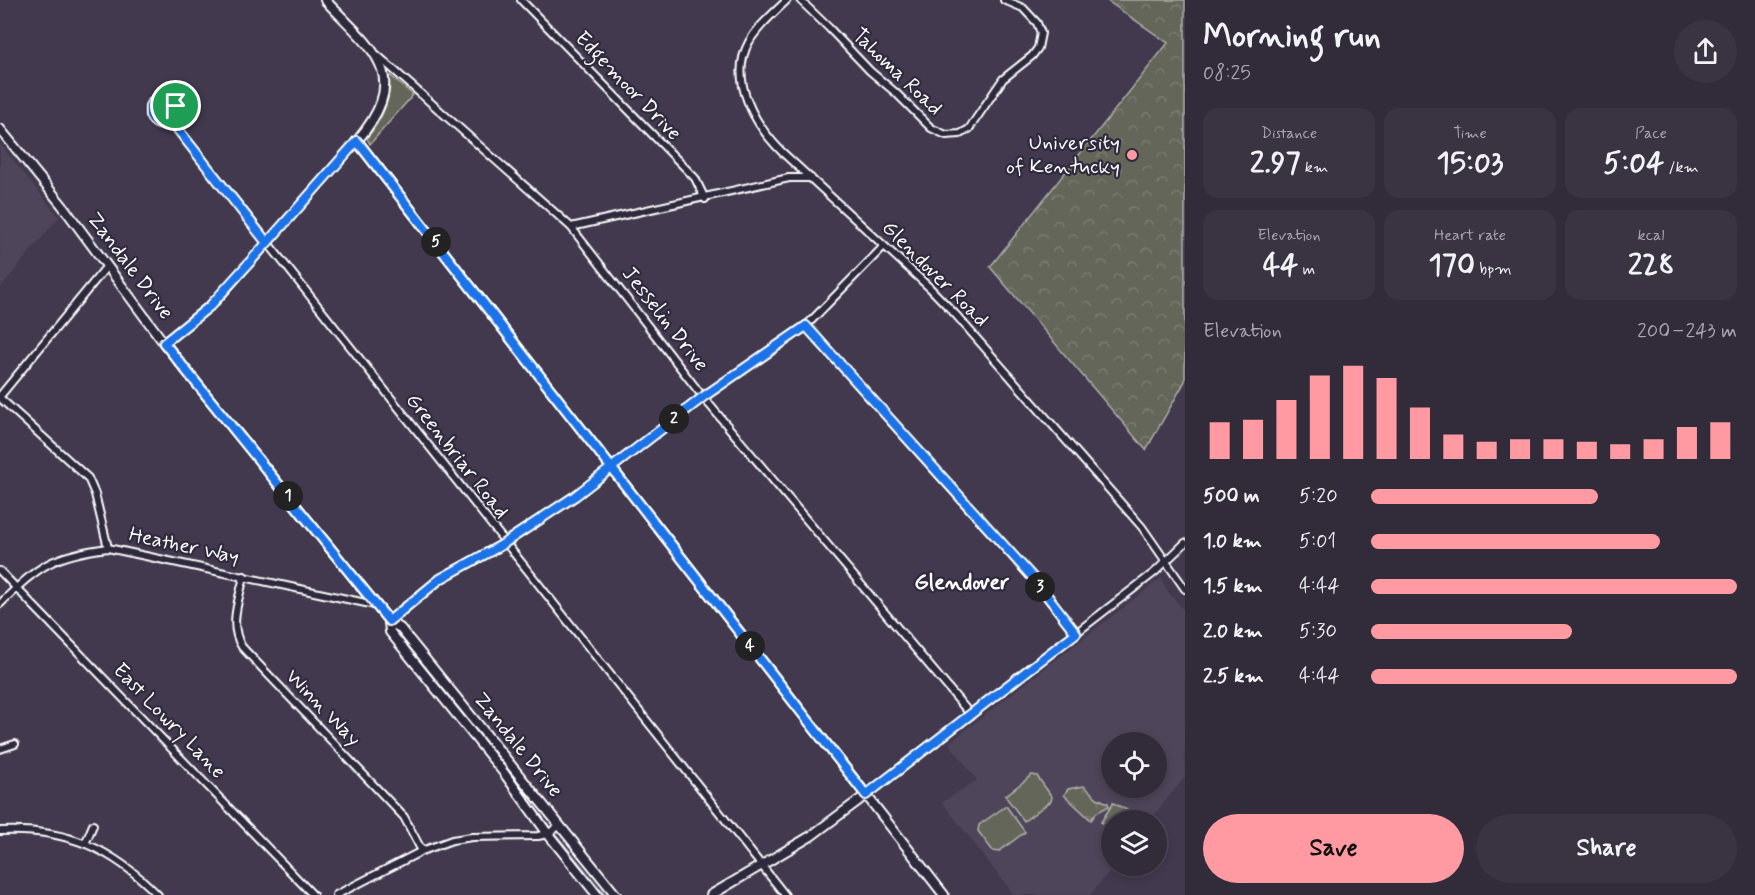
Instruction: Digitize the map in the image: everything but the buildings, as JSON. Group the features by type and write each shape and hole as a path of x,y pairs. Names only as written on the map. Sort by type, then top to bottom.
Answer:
{"street":[{"name":"Jesselin Drive","path":"325,0 376,54 571,227 703,397 972,714"},
{"name":"Edgemoor Drive","path":"521,0 695,178 705,199"},
{"name":"Glendover Road","path":"787,0 748,43 742,61 742,83 756,118 767,136 956,315 1142,527 1185,589"},
{"name":"Tahoma Road","path":"800,0 870,71 931,128 938,133 953,135 969,129 997,86 1032,56 1041,40 1040,28 1033,17 1023,8 1004,0"},
{"path":"164,343 210,306 368,128 383,102 384,76 376,54"},
{"name":"Greenbriar Road","path":"165,98 173,102 177,110 172,122 163,125 152,119 149,111 156,99 165,98"},
{"name":"Greenbriar Road","path":"172,122 785,895"},
{"name":"Zandale Drive","path":"0,129 62,205 164,343 375,605 389,621 400,628 616,895"},
{"path":"357,141 944,895"},
{"path":"571,227 705,199 789,178 812,178"},
{"path":"389,621 440,579 505,543 575,496 703,397 806,326 884,246"},
{"path":"107,266 0,397 88,478 95,494 108,548"},
{"path":"806,326 1028,572 1076,633"},
{"path":"711,895 826,826 1076,633 1167,561 1185,543"},
{"name":"Heather Way","path":"0,604 37,571 58,558 81,551 108,548 375,605"},
{"name":"East Lowry Lane","path":"0,571 313,895"},
{"name":"Winn Way","path":"244,576 234,626 237,639 242,647 404,817 422,852"},
{"name":"Zandale Drive","path":"389,621 390,632 504,773 548,834 597,895"},
{"path":"0,749 15,744"},
{"path":"85,844 93,825"},
{"path":"336,895 442,843 462,838 538,836 548,834 560,825"},
{"path":"0,831 39,831 85,844 117,859 137,874 158,895"}],"shaded area":[{"path":"0,144 59,217 0,288"},
{"path":"1161,578 1168,592 1185,611 1185,777 1158,810 1101,810 1101,876 1106,876 1090,895 1014,895 942,802 977,780 949,743"}],"green space":[{"name":"University of Kentucky","path":"1106,0 1185,0 1185,381 1146,450 990,267 1168,43"},
{"path":"391,76 413,95 370,144 367,138 377,124 387,102 389,77"},
{"path":"1032,775 1037,776 1052,797 1051,801 1024,821 1005,796"},
{"path":"1084,786 1109,806 1096,813 1091,820 1064,795 1068,789"},
{"path":"1113,803 1127,810 1109,810"},
{"path":"1006,806 1025,832 998,852 993,851 978,831 979,825"}],"waterway":[{"path":"395,630 490,750"},
{"path":"509,774 549,826"},
{"path":"556,835 605,895"}],"place":[{"name":"University of Kentucky","path":"1132,155"}],"district":[{"name":"Glendover","path":"962,583"}],"route":[{"path":"176,106 169,99 156,99 150,106 150,115 159,124 172,122 261,235 267,243 357,141 612,467 866,795 1076,633 1035,580 806,326 703,397 612,467 575,496 500,546 440,579 389,621 164,343 217,300 267,243 172,122 176,115 176,106"}]}
